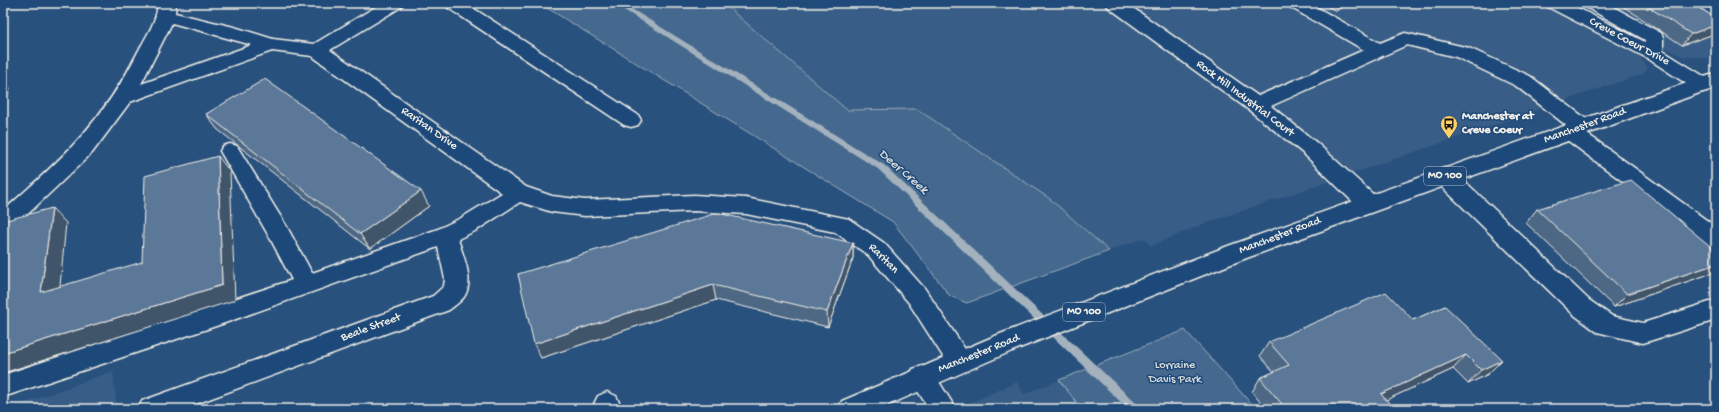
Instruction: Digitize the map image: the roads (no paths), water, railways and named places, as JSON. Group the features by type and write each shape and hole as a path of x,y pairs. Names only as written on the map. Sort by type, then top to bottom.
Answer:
{"street":[{"path":"317,50 395,3"},
{"path":"453,3 631,120"},
{"name":"Rock Hill Industrial Court","path":"1114,3 1256,105 1311,149 1368,203"},
{"path":"1296,3 1380,51"},
{"name":"Creve Coeur Drive","path":"1554,3 1709,82"},
{"path":"1592,3 1654,37 1654,54"},
{"path":"1704,3 1716,11"},
{"path":"3,224 80,152 108,120 123,97 167,10 271,45"},
{"path":"1256,105 1405,40 1462,52 1523,82 1577,129 1716,239"},
{"name":"Raritan Drive","path":"123,97 271,45 317,50 518,193 552,204 585,208 694,202 746,206"},
{"name":"Manchester Road","path":"851,409 960,361 1175,276 1368,203 1709,82"},
{"path":"230,151 279,233 306,284"},
{"path":"1445,176 1581,307 1606,326 1643,333 1716,310"},
{"path":"3,386 213,317 446,235 469,224 518,193"},
{"name":"Raritan","path":"746,206 841,225 876,249 916,296 960,361"},
{"name":"Beale Street","path":"151,409 441,302 455,291 457,279 446,235"},
{"path":"922,377 943,409"}],"waterway":[{"name":"Deer Creek","path":"617,3 881,167 1135,409"}],"place":[{"name":"Manchester at Creve Coeur","path":"1449,139"}],"park label":[{"name":"Lorraine Davis Park","path":"1175,373"}]}
